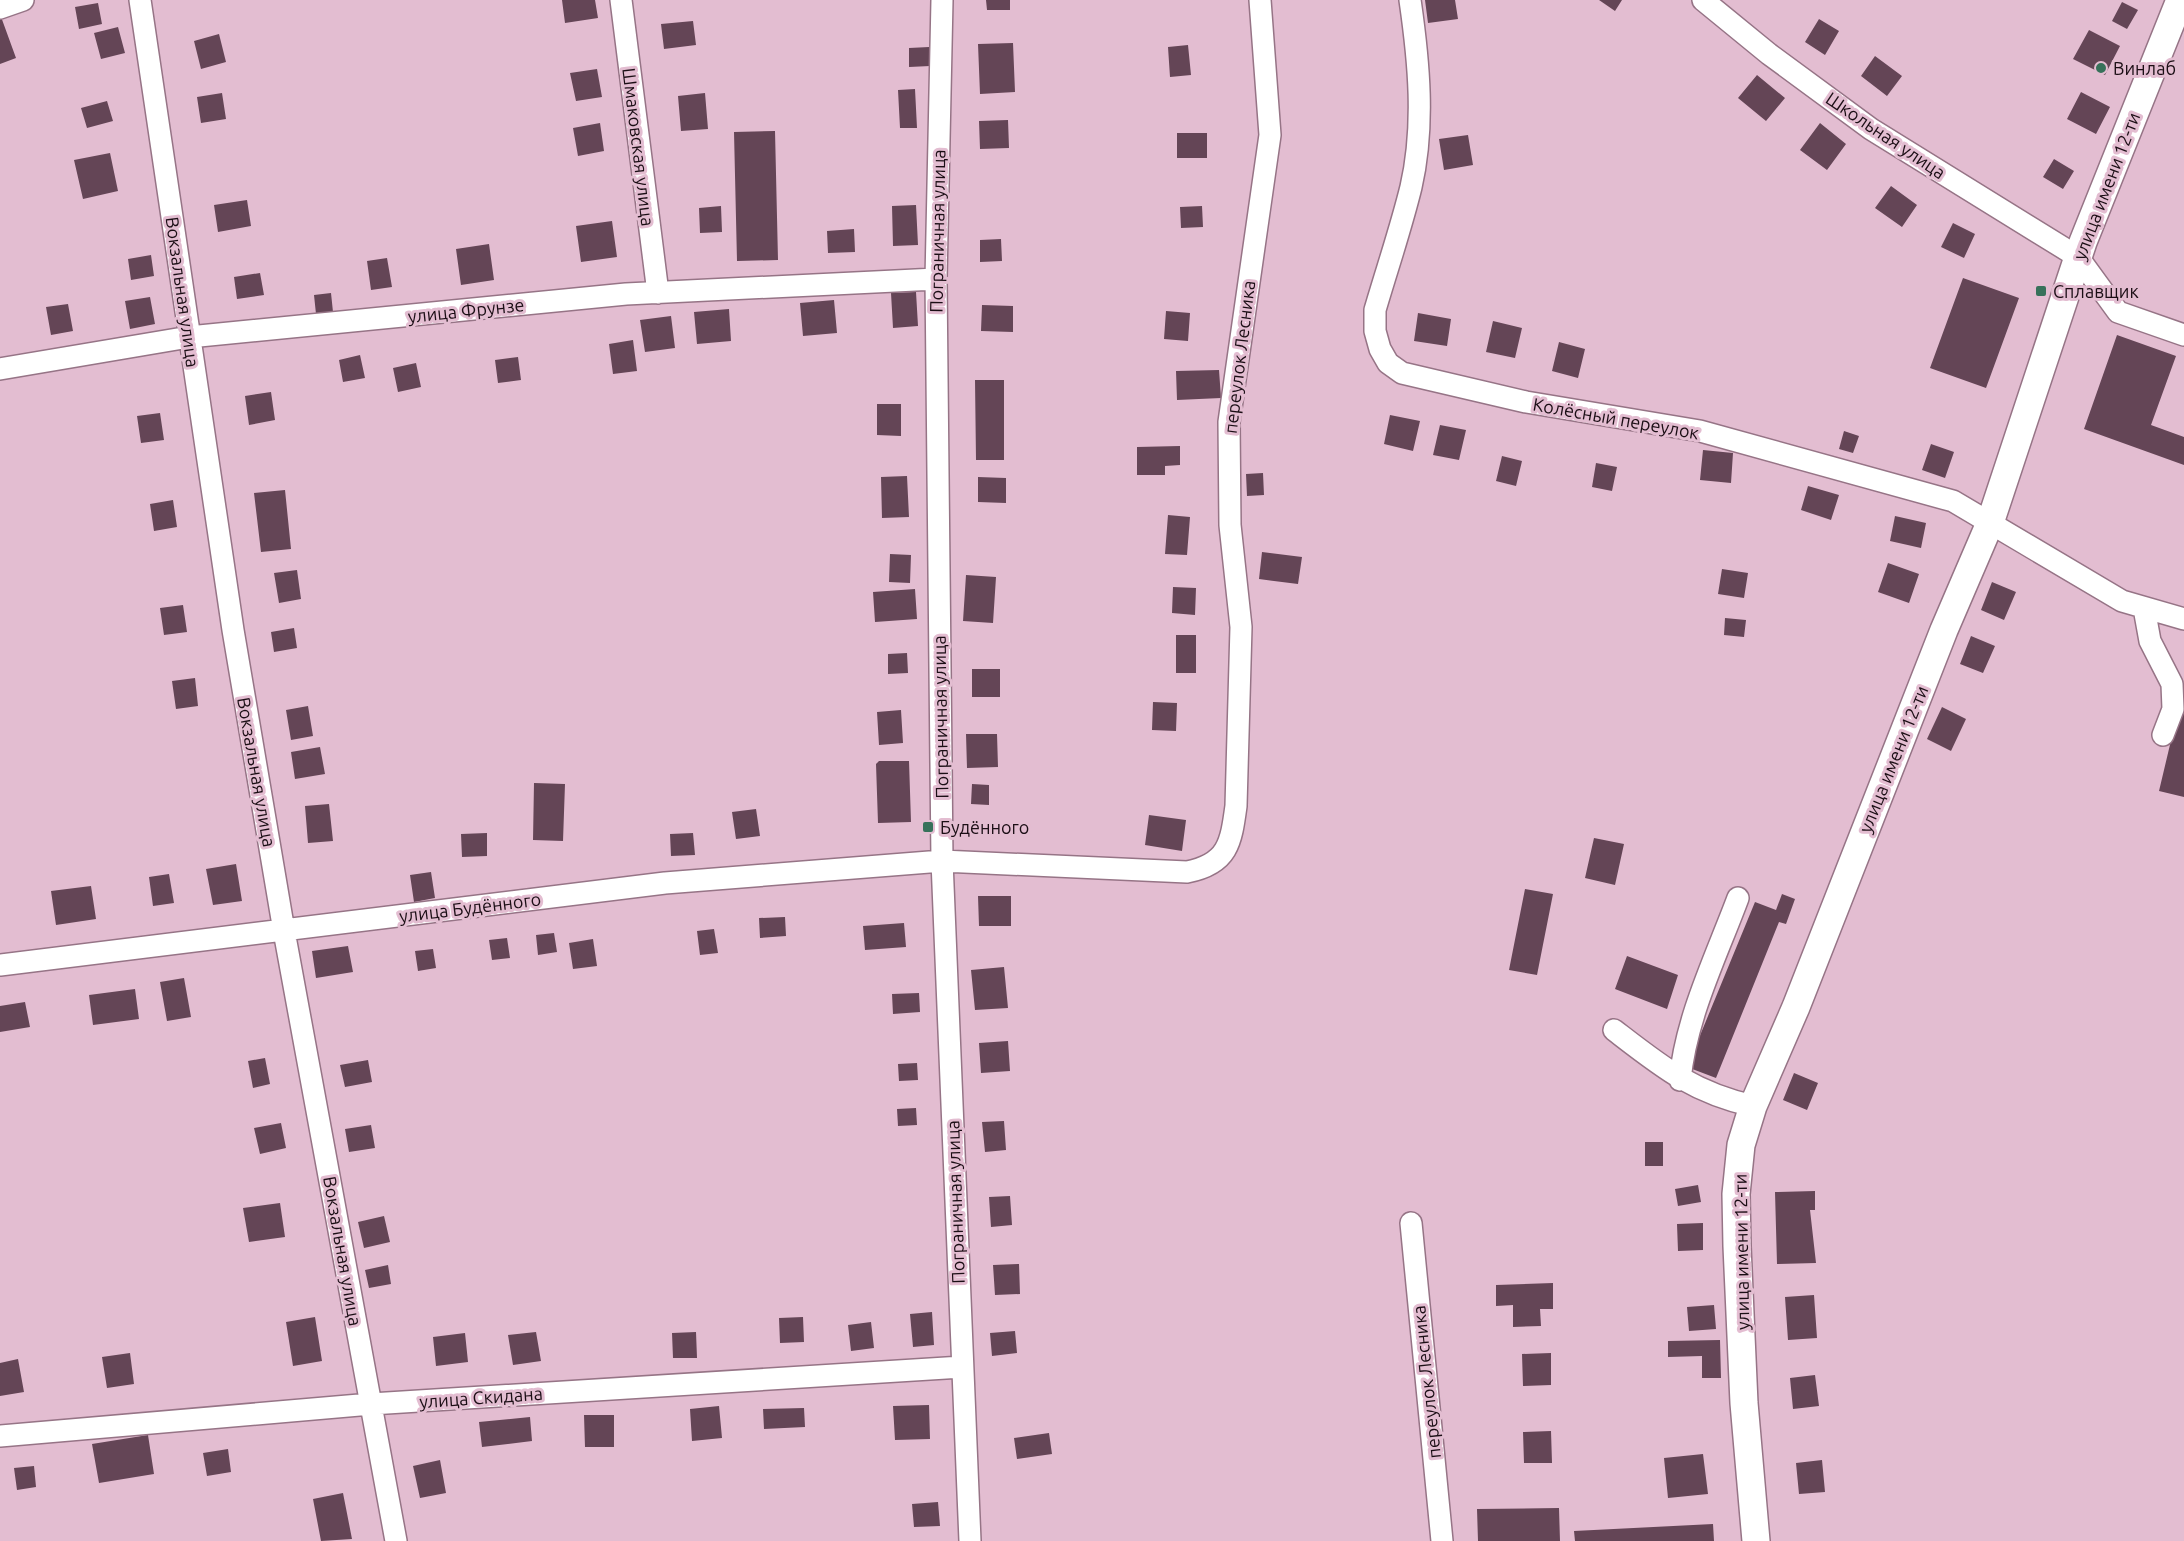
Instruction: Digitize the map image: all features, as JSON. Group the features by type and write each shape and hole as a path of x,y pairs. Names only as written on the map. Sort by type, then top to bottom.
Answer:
{"main road":[{"name":"улица имени 12-ти","path":"1756,1541 1744,1403 1736,1194 1742,1145 1753,1106 1796,1007 1944,630 1990,523 2078,257 2180,0"}],"street":[{"path":"0,8 23,0"},
{"name":"Вокзальная улица","path":"140,0 233,630 284,931 396,1541"},
{"name":"Шмаковская улица","path":"621,0 658,293"},
{"name":"Пограничная улица","path":"942,0 936,279 942,861 970,1541"},
{"name":"переулок Лесника","path":"1222,856 1232,834 1236,806 1241,627 1230,525 1229,422 1269,135 1260,0"},
{"name":"Колёсный переулок","path":"1410,0 1419,61 1419,137 1411,186 1375,310 1380,349 1388,363 1402,373 1436,383 1526,402 1701,431 1953,501 2122,601 2184,619"},
{"name":"Школьная улица","path":"1703,0 1769,54 1871,129 2078,257"},
{"path":"2078,257 2118,312 2184,335"},
{"name":"улица Фрунзе","path":"0,369 189,337 658,293 936,279"},
{"path":"2144,608 2150,641 2172,684 2173,709 2163,735"},
{"name":"улица Будённого","path":"0,965 665,883 942,861 1187,872 1203,868 1222,856"},
{"path":"1680,1080 1683,1052 1691,1024 1738,898"},
{"path":"1614,1030 1680,1080 1718,1098 1753,1106"},
{"name":"переулок Лесника","path":"1411,1223 1442,1541"},
{"name":"улица Скидана","path":"0,1436 372,1404 962,1367"}],"building":[{"path":"562,0 595,0 598,18 565,23"},
{"path":"986,0 1010,0 1010,10 987,10"},
{"path":"1425,0 1455,0 1458,19 1428,23"},
{"path":"1599,0 1622,0 1615,11"},
{"path":"2122,2 2138,10 2127,29 2112,21"},
{"path":"98,3 102,24 79,29 75,7"},
{"path":"0,14 16,58 0,64"},
{"path":"1819,19 1839,31 1825,55 1805,42"},
{"path":"693,21 696,45 664,49 661,24"},
{"path":"118,27 125,53 101,59 94,33"},
{"path":"2089,30 2120,46 2105,75 2073,59"},
{"path":"219,34 226,62 201,69 194,41"},
{"path":"1013,43 1015,92 980,94 978,44"},
{"path":"1188,45 1191,75 1170,77 1168,47"},
{"path":"929,47 930,66 909,67 909,48"},
{"path":"1875,56 1902,76 1887,96 1861,76"},
{"path":"597,69 602,97 576,101 570,73"},
{"path":"1757,75 1785,98 1766,121 1738,98"},
{"path":"915,89 917,128 900,128 898,90"},
{"path":"2081,92 2110,107 2096,134 2067,119"},
{"path":"222,93 226,119 201,123 197,97"},
{"path":"705,93 708,129 681,131 678,96"},
{"path":"107,101 113,121 87,128 81,108"},
{"path":"1008,120 1009,148 980,149 979,121"},
{"path":"600,123 604,151 578,156 573,128"},
{"path":"1820,123 1846,144 1827,170 1800,150"},
{"path":"775,131 778,260 737,261 734,132"},
{"path":"1177,133 1207,133 1207,158 1177,158"},
{"path":"1468,135 1473,165 1444,170 1439,139"},
{"path":"110,153 118,191 83,199 74,160"},
{"path":"2054,159 2074,171 2063,189 2043,177"},
{"path":"1891,186 1917,205 1902,227 1875,208"},
{"path":"247,200 251,226 218,232 214,205"},
{"path":"916,205 918,245 893,246 892,206"},
{"path":"721,206 722,232 700,233 699,208"},
{"path":"1202,206 1203,227 1181,228 1180,207"},
{"path":"612,221 617,257 581,262 576,226"},
{"path":"1953,223 1975,234 1964,258 1941,247"},
{"path":"854,229 855,252 828,253 827,231"},
{"path":"1001,239 1002,261 980,262 980,240"},
{"path":"489,244 494,280 461,285 456,249"},
{"path":"151,255 154,276 131,280 128,259"},
{"path":"387,258 392,287 371,290 367,261"},
{"path":"260,273 264,295 237,299 234,277"},
{"path":"1963,278 2019,298 1986,388 1930,368"},
{"path":"916,292 918,326 893,328 891,293"},
{"path":"331,293 333,312 316,314 314,295"},
{"path":"150,297 155,324 130,329 125,301"},
{"path":"834,300 837,333 803,336 800,303"},
{"path":"68,304 73,331 51,335 46,307"},
{"path":"982,305 1013,306 1013,332 981,331"},
{"path":"729,309 731,341 697,344 694,312"},
{"path":"1166,311 1190,313 1188,341 1164,339"},
{"path":"1418,313 1451,319 1447,346 1414,341"},
{"path":"671,316 675,348 645,352 640,320"},
{"path":"1493,321 1522,328 1515,358 1486,352"},
{"path":"2117,335 2176,356 2151,425 2184,437 2184,465 2084,429"},
{"path":"633,340 637,371 613,374 609,344"},
{"path":"1559,342 1585,349 1578,378 1552,371"},
{"path":"360,355 365,378 343,382 339,360"},
{"path":"518,357 521,380 498,383 495,360"},
{"path":"416,363 421,387 398,392 393,368"},
{"path":"1219,370 1221,398 1177,400 1176,371"},
{"path":"975,380 1004,380 1004,460 976,460"},
{"path":"271,392 275,420 249,425 245,396"},
{"path":"877,404 901,404 901,436 877,435"},
{"path":"160,413 164,440 141,443 137,416"},
{"path":"1390,415 1420,421 1413,451 1384,444"},
{"path":"1440,425 1466,430 1459,460 1433,455"},
{"path":"1844,431 1859,436 1853,453 1839,449"},
{"path":"1931,444 1954,452 1945,478 1922,470"},
{"path":"1180,446 1180,465 1165,466 1165,475 1137,475 1137,447"},
{"path":"1703,450 1733,453 1731,483 1700,480"},
{"path":"1502,456 1522,461 1516,486 1496,481"},
{"path":"1596,463 1617,467 1612,491 1592,487"},
{"path":"1263,473 1264,495 1247,496 1246,474"},
{"path":"907,476 909,517 882,518 881,477"},
{"path":"978,477 1006,478 1006,503 978,502"},
{"path":"1808,486 1839,495 1831,520 1801,510"},
{"path":"285,490 291,549 261,552 254,493"},
{"path":"173,500 177,527 154,531 150,504"},
{"path":"1168,515 1190,517 1187,555 1165,554"},
{"path":"1895,516 1926,523 1921,548 1890,541"},
{"path":"1262,552 1302,557 1298,584 1259,579"},
{"path":"890,554 911,555 910,583 889,582"},
{"path":"1888,563 1919,574 1909,603 1878,592"},
{"path":"1722,569 1748,573 1744,598 1718,594"},
{"path":"297,570 301,599 279,603 274,573"},
{"path":"966,575 996,577 993,623 963,621"},
{"path":"1992,582 2016,592 2004,620 1981,610"},
{"path":"1173,587 1196,588 1195,615 1172,613"},
{"path":"915,589 917,619 875,622 873,592"},
{"path":"183,605 187,632 164,635 160,608"},
{"path":"1725,618 1746,620 1744,637 1724,635"},
{"path":"294,628 297,648 274,652 271,632"},
{"path":"1176,635 1196,635 1196,673 1176,673"},
{"path":"1971,636 1995,646 1983,673 1960,664"},
{"path":"907,653 908,673 888,674 888,654"},
{"path":"972,669 1000,669 1000,697 972,697"},
{"path":"195,678 198,706 176,709 172,681"},
{"path":"2184,691 2184,797 2159,791"},
{"path":"1153,702 1177,703 1176,731 1152,730"},
{"path":"308,706 313,736 291,740 286,710"},
{"path":"1942,707 1966,719 1951,751 1927,739"},
{"path":"901,710 903,743 879,745 877,712"},
{"path":"966,734 997,734 998,767 967,768"},
{"path":"320,747 325,774 295,779 291,752"},
{"path":"879,761 909,761 911,822 878,823 876,764"},
{"path":"534,783 565,784 563,841 533,840"},
{"path":"972,784 989,785 989,805 971,804"},
{"path":"329,804 333,841 308,843 305,806"},
{"path":"756,809 760,836 736,839 732,812"},
{"path":"1149,815 1186,820 1182,851 1145,845"},
{"path":"487,833 487,856 462,857 461,834"},
{"path":"693,833 695,855 671,856 670,834"},
{"path":"1594,838 1624,844 1615,885 1585,878"},
{"path":"236,864 242,901 213,905 206,869"},
{"path":"431,872 435,898 414,902 410,875"},
{"path":"169,874 174,903 153,906 149,877"},
{"path":"91,886 96,919 56,925 51,891"},
{"path":"1525,889 1553,894 1537,975 1509,970"},
{"path":"1782,894 1795,899 1786,924 1779,922 1716,1078 1687,1067 1755,902 1776,910"},
{"path":"978,896 1011,896 1011,926 979,926"},
{"path":"785,917 786,936 760,938 759,918"},
{"path":"904,923 906,947 865,950 863,926"},
{"path":"714,929 718,953 700,955 697,931"},
{"path":"554,933 557,952 538,955 536,935"},
{"path":"507,938 510,958 492,960 489,940"},
{"path":"593,939 597,966 573,969 569,943"},
{"path":"348,946 353,972 316,978 312,951"},
{"path":"433,949 436,968 418,971 415,951"},
{"path":"1627,956 1678,975 1667,1009 1615,989"},
{"path":"1004,967 1008,1008 975,1010 971,970"},
{"path":"184,978 191,1017 167,1021 160,982"},
{"path":"135,989 139,1019 93,1025 89,995"},
{"path":"919,993 920,1012 893,1014 892,994"},
{"path":"25,1002 30,1027 0,1032 0,1006"},
{"path":"1008,1041 1010,1071 981,1073 979,1043"},
{"path":"265,1058 270,1084 253,1088 248,1061"},
{"path":"368,1060 372,1082 345,1087 340,1065"},
{"path":"917,1063 918,1080 899,1081 898,1064"},
{"path":"1794,1073 1818,1083 1807,1110 1783,1100"},
{"path":"916,1108 917,1125 898,1126 897,1109"},
{"path":"1004,1121 1006,1150 985,1152 982,1122"},
{"path":"281,1123 286,1148 260,1154 254,1128"},
{"path":"371,1125 375,1148 349,1152 345,1129"},
{"path":"1645,1142 1663,1142 1663,1166 1645,1166"},
{"path":"1698,1185 1701,1202 1678,1206 1675,1189"},
{"path":"1815,1191 1815,1210 1810,1210 1816,1263 1777,1264 1775,1192"},
{"path":"1010,1196 1012,1225 991,1227 989,1197"},
{"path":"280,1203 285,1237 249,1242 243,1208"},
{"path":"384,1216 390,1242 364,1248 358,1222"},
{"path":"1703,1223 1703,1250 1678,1251 1677,1224"},
{"path":"1019,1264 1020,1294 995,1295 993,1265"},
{"path":"388,1265 391,1284 369,1288 365,1270"},
{"path":"1553,1283 1553,1309 1540,1309 1541,1326 1513,1327 1513,1305 1496,1306 1496,1285"},
{"path":"1814,1295 1817,1338 1788,1340 1785,1297"},
{"path":"1714,1305 1716,1329 1689,1331 1687,1307"},
{"path":"932,1312 934,1345 913,1347 910,1314"},
{"path":"315,1317 322,1361 293,1366 286,1322"},
{"path":"803,1317 804,1342 780,1343 779,1318"},
{"path":"871,1322 874,1348 851,1351 848,1325"},
{"path":"1015,1331 1017,1353 992,1356 990,1333"},
{"path":"536,1332 541,1361 513,1365 508,1335"},
{"path":"696,1332 697,1358 673,1358 672,1333"},
{"path":"465,1333 468,1362 436,1366 433,1337"},
{"path":"1720,1340 1721,1378 1702,1378 1702,1356 1668,1357 1668,1341"},
{"path":"130,1353 134,1384 107,1388 102,1357"},
{"path":"1551,1353 1551,1385 1523,1386 1522,1354"},
{"path":"18,1359 24,1392 0,1396 0,1363"},
{"path":"1815,1375 1819,1406 1793,1409 1790,1378"},
{"path":"929,1405 930,1439 895,1440 893,1406"},
{"path":"719,1406 722,1438 692,1441 690,1409"},
{"path":"804,1408 805,1427 764,1429 763,1409"},
{"path":"584,1415 614,1415 614,1447 585,1447"},
{"path":"530,1417 532,1441 482,1447 479,1422"},
{"path":"1551,1431 1552,1463 1524,1463 1523,1432"},
{"path":"1049,1433 1052,1454 1017,1459 1014,1438"},
{"path":"148,1435 154,1474 99,1483 92,1444"},
{"path":"228,1449 231,1472 207,1476 203,1453"},
{"path":"1703,1454 1708,1494 1668,1498 1664,1458"},
{"path":"440,1460 446,1493 420,1498 413,1466"},
{"path":"1822,1460 1825,1492 1799,1494 1796,1463"},
{"path":"34,1466 36,1487 17,1490 14,1468"},
{"path":"343,1493 352,1539 321,1541 313,1499"},
{"path":"938,1502 940,1526 914,1527 912,1504"},
{"path":"1559,1508 1560,1541 1478,1541 1477,1509"},
{"path":"1713,1524 1714,1541 1575,1541 1574,1531"}],"place":[{"name":"Винлаб","path":"2101,68"},
{"name":"Сплавщик","path":"2041,291"},
{"name":"Будённого","path":"928,827"}]}
